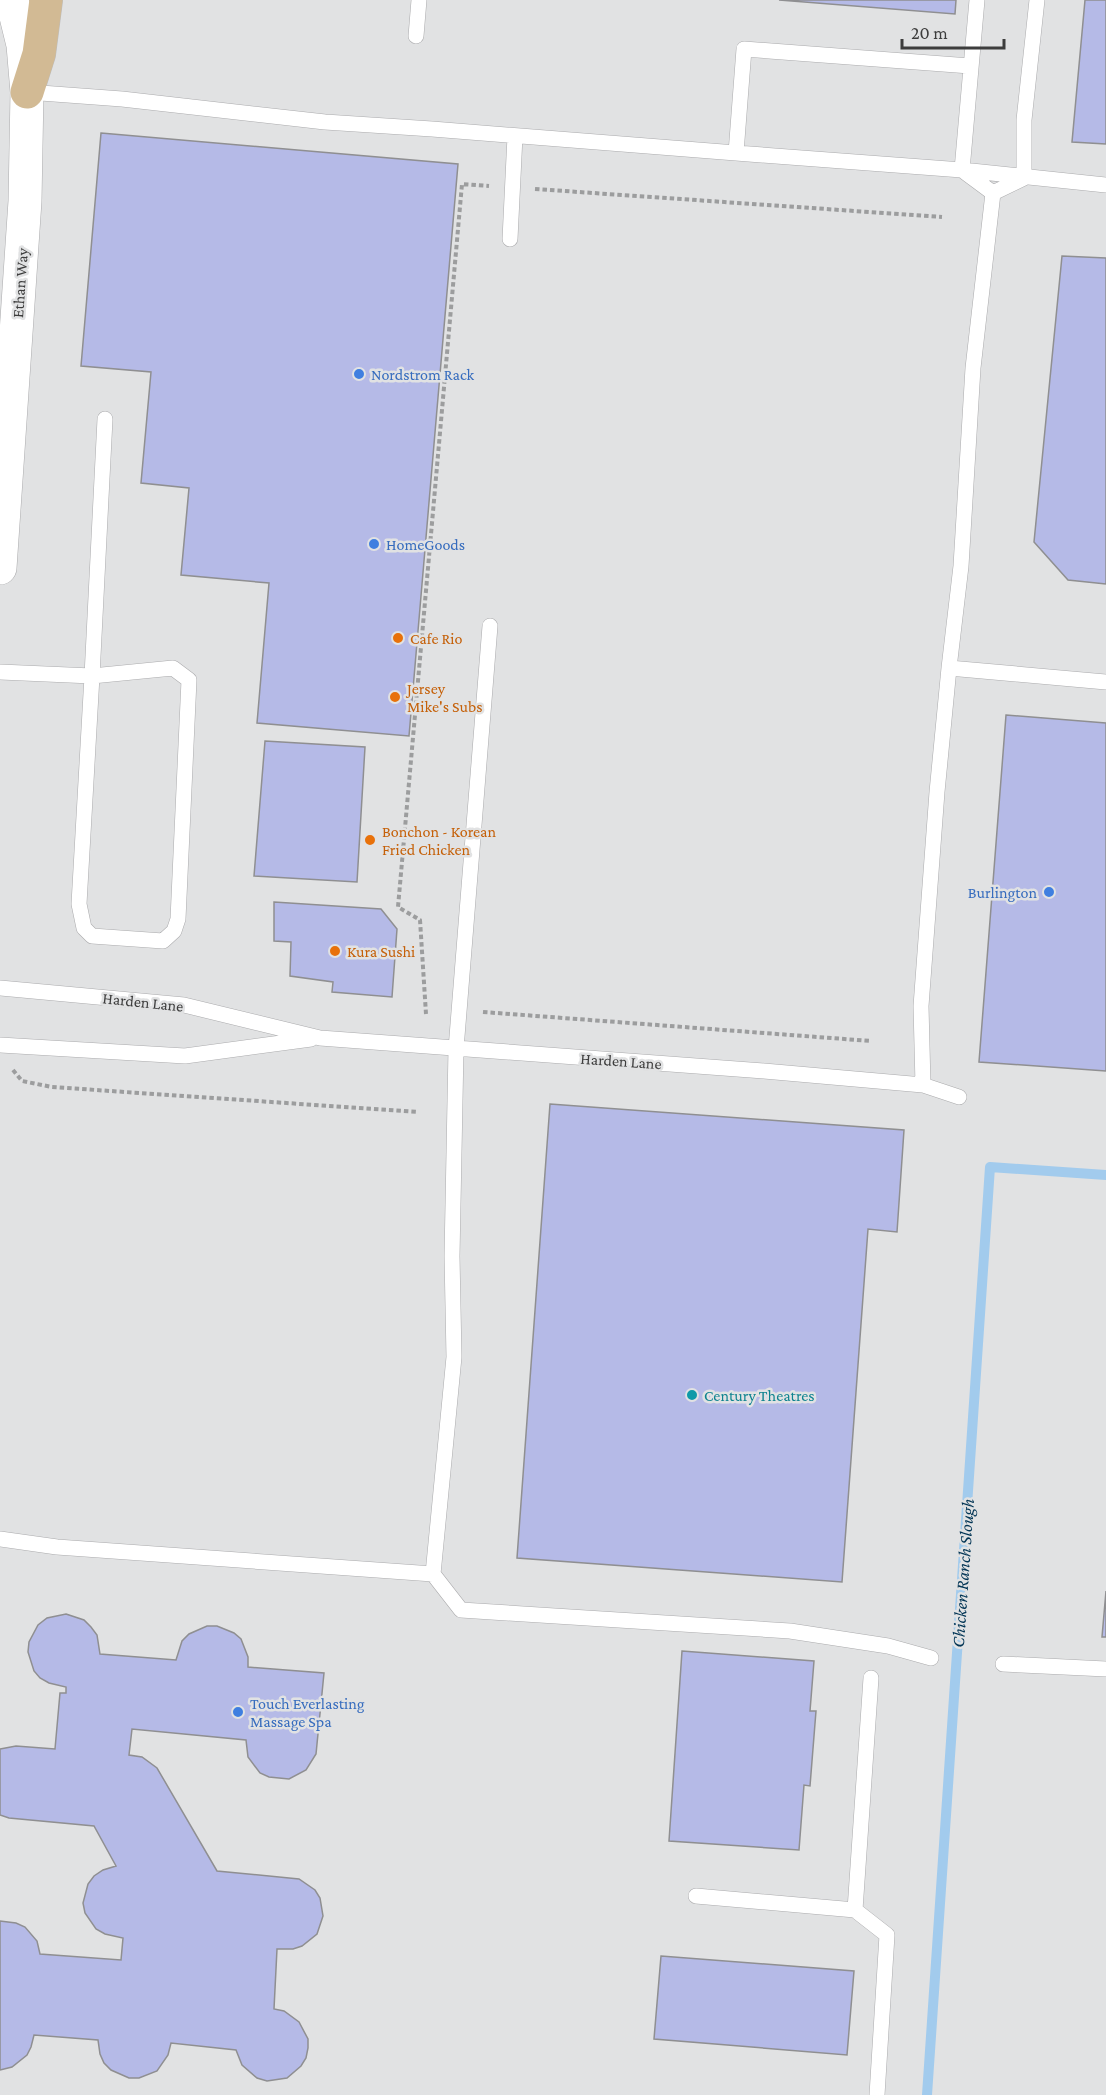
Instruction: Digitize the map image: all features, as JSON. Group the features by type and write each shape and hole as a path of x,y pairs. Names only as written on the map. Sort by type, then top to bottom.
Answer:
{"main road":[{"path":"27,92 39,54 46,0"}],"street":[{"name":"Ethan Way","path":"0,568 24,233 27,92 23,45 12,0"}],"lane":[{"path":"416,36 419,0"},
{"path":"962,170 977,0"},
{"path":"1024,178 1024,120 1036,0"},
{"path":"736,153 744,49 970,66"},
{"path":"27,92 122,99 324,122 962,170 1106,185"},
{"path":"510,239 514,136"},
{"path":"962,170 993,193"},
{"path":"993,193 1024,178"},
{"path":"923,1085 921,1006 949,668 961,566 973,368 993,193"},
{"path":"0,672 92,675 173,668 189,680 178,919 174,931 163,941 92,936 84,928 79,904 92,675 105,419"},
{"path":"490,626 456,1049 452,1256 454,1357 433,1574 461,1610 790,1631 888,1646 931,1658"},
{"path":"949,668 1106,682"},
{"name":"Harden Lane","path":"0,988 184,1005 320,1038 923,1085 959,1097"},
{"name":"Harden Lane","path":"0,1045 185,1056 320,1038"},
{"path":"0,1539 57,1546 433,1574"},
{"path":"1003,1664 1106,1669"},
{"path":"855,1910 871,1678"},
{"path":"696,1896 855,1910 887,1935 877,2095"}],"path":[{"path":"426,1014 420,920 398,907 462,184 942,217"},
{"path":"497,1012 871,1041"},
{"path":"10,1067 22,1081 52,1087 418,1112"}],"building":[{"path":"779,0 956,0 955,14"},
{"path":"1085,0 1106,0 1106,144 1072,142"},
{"path":"101,133 458,164 409,736 257,723 269,583 181,575 189,488 141,483 151,372 81,366"},
{"path":"1062,256 1106,258 1106,584 1068,580 1034,542"},
{"name":"Burlington","path":"1006,715 1106,723 1106,1071 979,1062"},
{"path":"265,741 365,747 357,882 254,876"},
{"path":"274,902 381,909 397,929 392,997 332,992 333,982 290,976 291,942 274,941"},
{"name":"Century Theatres","path":"550,1104 904,1130 897,1232 868,1229 842,1582 517,1558"},
{"path":"1106,1591 1106,1637 1102,1637"},
{"path":"66,1614 84,1620 91,1627 97,1635 100,1654 176,1660 182,1641 189,1634 207,1626 217,1626 234,1633 241,1639 248,1657 248,1667 324,1673 316,1754 306,1770 289,1779 269,1777 260,1773 248,1757 246,1740 132,1729 129,1755 142,1757 157,1768 217,1871 299,1879 315,1890 320,1898 323,1916 317,1934 302,1946 293,1949 277,1949 274,2009 284,2011 299,2022 308,2039 306,2058 301,2066 287,2078 267,2081 257,2078 242,2065 236,2050 171,2043 168,2055 157,2071 139,2078 129,2078 111,2070 104,2063 98,2040 34,2035 27,2055 12,2067 0,2070 0,1921 25,1927 37,1941 40,1954 121,1960 123,1938 105,1934 96,1929 85,1913 83,1903 88,1884 103,1870 116,1866 94,1826 9,1818 0,1815 0,1749 16,1746 55,1749 60,1693 66,1693 66,1687 40,1678 34,1671 28,1652 29,1642 38,1625 47,1618"},
{"path":"682,1651 814,1661 810,1711 816,1711 810,1786 804,1785 799,1850 669,1841"},
{"path":"661,1956 854,1971 847,2055 654,2039"}],"waterway":[{"name":"Chicken Ranch Slough","path":"927,2095 990,1167 1106,1175"}],"place":[{"name":"Nordstrom Rack","path":"359,374"},
{"name":"HomeGoods","path":"374,544"},
{"name":"Cafe Rio","path":"398,638"},
{"name":"Jersey Mike's Subs","path":"395,697"},
{"name":"Bonchon - Korean Fried Chicken","path":"370,840"},
{"name":"Burlington","path":"1049,892"},
{"name":"Kura Sushi","path":"335,951"},
{"name":"Century Theatres","path":"692,1395"},
{"name":"Touch Everlasting Massage Spa","path":"238,1712"}]}
